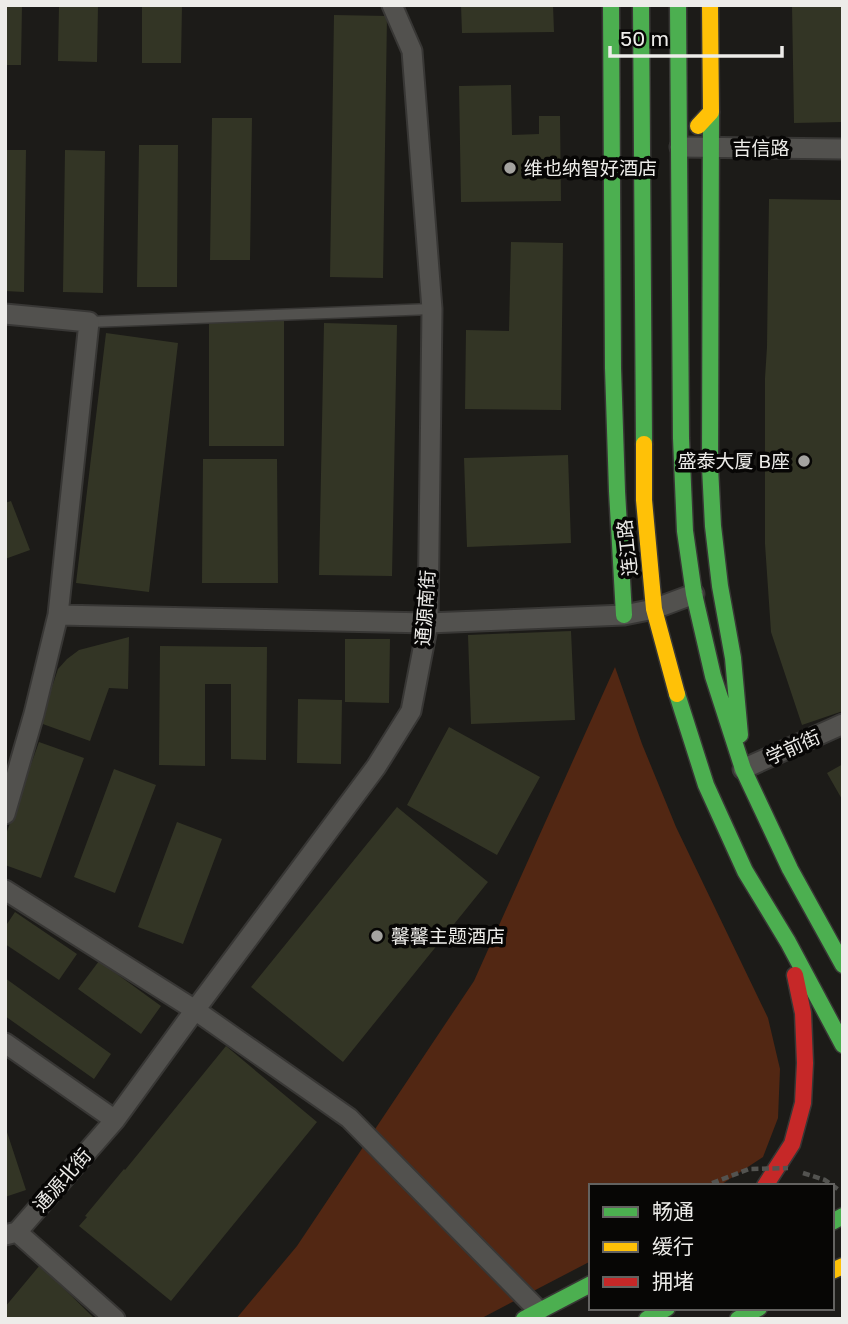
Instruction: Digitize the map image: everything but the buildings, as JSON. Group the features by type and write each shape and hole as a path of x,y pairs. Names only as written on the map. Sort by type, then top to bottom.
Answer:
{"main road":[{"name":"连江路","path":"611,5 613,368 624,615"},
{"name":"连江路","path":"641,5 644,500 654,609 674,685 706,785 745,871 788,942 843,1045"},
{"path":"678,5 681,438 685,531 694,594 713,676 743,769 790,869 843,965"},
{"path":"710,5 710,467 713,526 733,658 743,769"},
{"path":"680,147 711,112"},
{"path":"766,1184 792,1144 803,1102 803,1013 788,942"},
{"path":"532,1315 589,1285"},
{"path":"646,1319 663,1310"},
{"path":"738,1319 755,1310"}],"street":[{"name":"通源南街","path":"115,1120 376,767 411,711 428,623 432,309 412,51 392,5"},
{"name":"吉信路","path":"680,147 843,149"},
{"path":"5,314 89,322 58,615 34,714 5,814"},
{"path":"58,615 428,623 624,615 654,609 694,594"},
{"name":"学前街","path":"743,769 843,724"},
{"path":"5,890 195,1010 349,1118 532,1315"},
{"path":"5,1043 115,1120"},
{"name":"通源北街","path":"11,1233 115,1120"},
{"path":"11,1233 115,1319"}],"lane":[{"path":"89,322 432,309"}],"path":[{"path":"712,1183 749,1169 788,1168 831,1184"}],"shaded area":[{"path":"615,667 642,744 676,827 768,1018 780,1069 778,1118 763,1157 722,1184 589,1184 589,1262 480,1319 236,1319 297,1246 474,981"}],"traffic: fast":[{"path":"611,5 613,368 624,615"},
{"path":"641,5 644,444"},
{"path":"678,5 681,438 685,531 694,594 713,676 743,769 790,869 843,965"},
{"path":"711,112 710,467 713,526 733,658 740,735"},
{"path":"677,694 706,785 745,871 788,942 843,1045"},
{"path":"834,1221 843,1216"},
{"path":"524,1319 589,1285"},
{"path":"647,1319 663,1310"},
{"path":"738,1319 755,1310"}],"traffic: slow":[{"path":"698,126 711,112 710,5"},
{"path":"644,444 644,500 654,609 677,694"},
{"path":"834,1270 843,1266"}],"traffic: jam":[{"path":"766,1184 792,1144 803,1103 803,1013 795,975"}],"place":[{"name":"维也纳智好酒店","path":"510,168"},
{"name":"盛泰大厦 B座","path":"804,461"},
{"name":"馨馨主题酒店","path":"377,936"}]}
